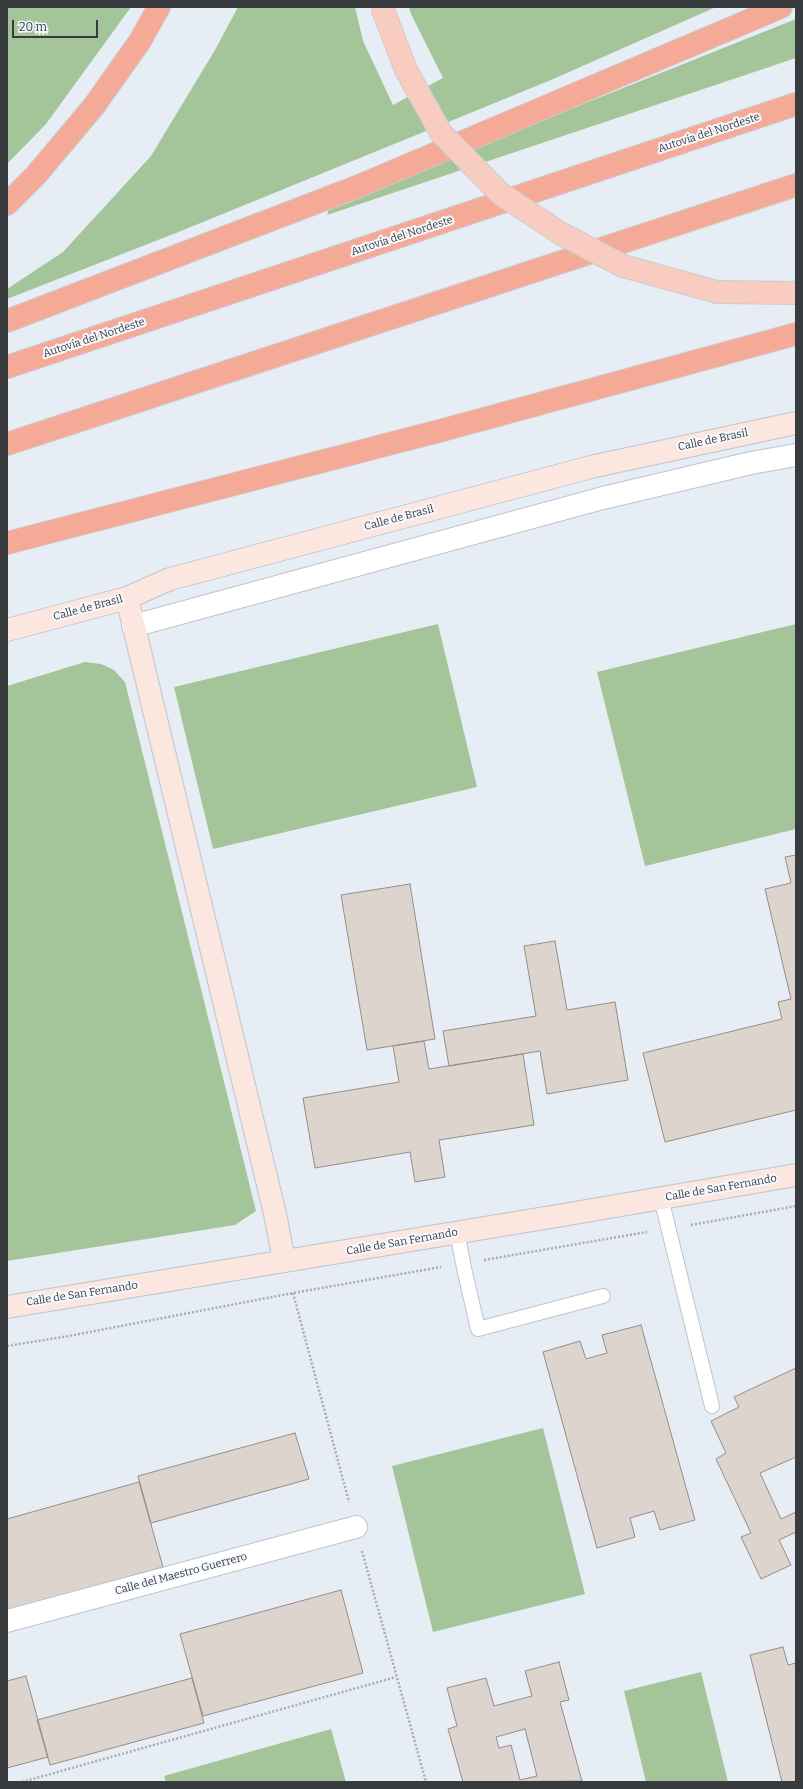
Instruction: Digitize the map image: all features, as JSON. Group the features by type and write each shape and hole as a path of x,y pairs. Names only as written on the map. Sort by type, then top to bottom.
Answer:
{"highway":[{"path":"7,204 36,175 94,106 140,41 159,7"},
{"path":"7,321 359,186 781,7"},
{"name":"Autovía del Nordeste","path":"7,367 796,104"},
{"path":"7,444 796,185"},
{"path":"7,543 443,430 796,334"}],"main road":[{"path":"382,7 406,70 441,133 501,194 560,233 623,266 717,292 796,293"}],"street":[{"name":"Calle de Brasil","path":"7,630 127,598 170,579 595,466 796,423"},
{"path":"133,626 603,498 751,463 796,455"},
{"path":"127,598 275,1214 284,1260"},
{"name":"Calle de San Fernando","path":"7,1307 796,1175"},
{"name":"Calle del Maestro Guerrero","path":"7,1621 356,1527"}],"lane":[{"path":"661,1198 712,1406"},
{"path":"457,1232 478,1329 603,1296"}],"path":[{"path":"7,1346 69,1336 300,1292 796,1206"},
{"path":"22,1782 396,1677"}],"green space":[{"path":"7,7 131,7 46,124 7,164"},
{"path":"238,7 355,7 363,41 393,105 443,78 411,14 409,7 716,7 551,80 181,231 7,299 7,289 63,252 151,156 215,50"},
{"path":"796,19 796,58 327,215 330,205"},
{"path":"438,624 477,787 213,849 174,687"},
{"path":"796,624 796,829 645,866 597,672"},
{"path":"85,662 101,664 114,670 125,682 256,1211 235,1225 7,1261 7,686"},
{"path":"543,1428 585,1594 433,1632 392,1466"},
{"path":"701,1672 728,1782 646,1782 624,1691"},
{"path":"331,1729 346,1782 166,1782 164,1776"}],"building":[{"path":"796,855 796,1110 665,1142 643,1053 782,1019 778,1002 791,999 765,889 791,883 785,857"},
{"path":"410,884 435,1039 367,1050 341,895"},
{"path":"555,941 567,1010 615,1002 628,1080 547,1094 540,1051 449,1066 443,1031 536,1016 524,946"},
{"path":"424,1041 429,1069 523,1054 534,1125 439,1140 445,1177 415,1182 410,1152 315,1168 303,1098 399,1082 393,1046"},
{"path":"641,1325 695,1520 660,1530 654,1511 630,1518 635,1537 597,1548 543,1352 580,1341 586,1359 607,1353 602,1335"},
{"path":"796,1368 796,1457 760,1473 781,1519 796,1512 796,1532 779,1540 791,1565 761,1579 741,1537 751,1533 716,1459 726,1453 711,1421 739,1407 734,1397"},
{"path":"295,1433 309,1479 151,1523 138,1476"},
{"path":"139,1482 163,1567 7,1611 7,1519"},
{"path":"341,1590 363,1673 203,1716 180,1634"},
{"path":"783,1647 788,1665 796,1663 796,1782 782,1782 750,1655"},
{"path":"559,1662 569,1700 560,1702 582,1781 463,1782 448,1729 457,1726 447,1688 486,1678 494,1706 532,1696 525,1671","holes":["525,1729 537,1776 520,1780 511,1745 499,1748 496,1737"]},
{"path":"26,1676 48,1757 7,1768 7,1681"},
{"path":"192,1678 204,1723 50,1765 37,1720"}]}
